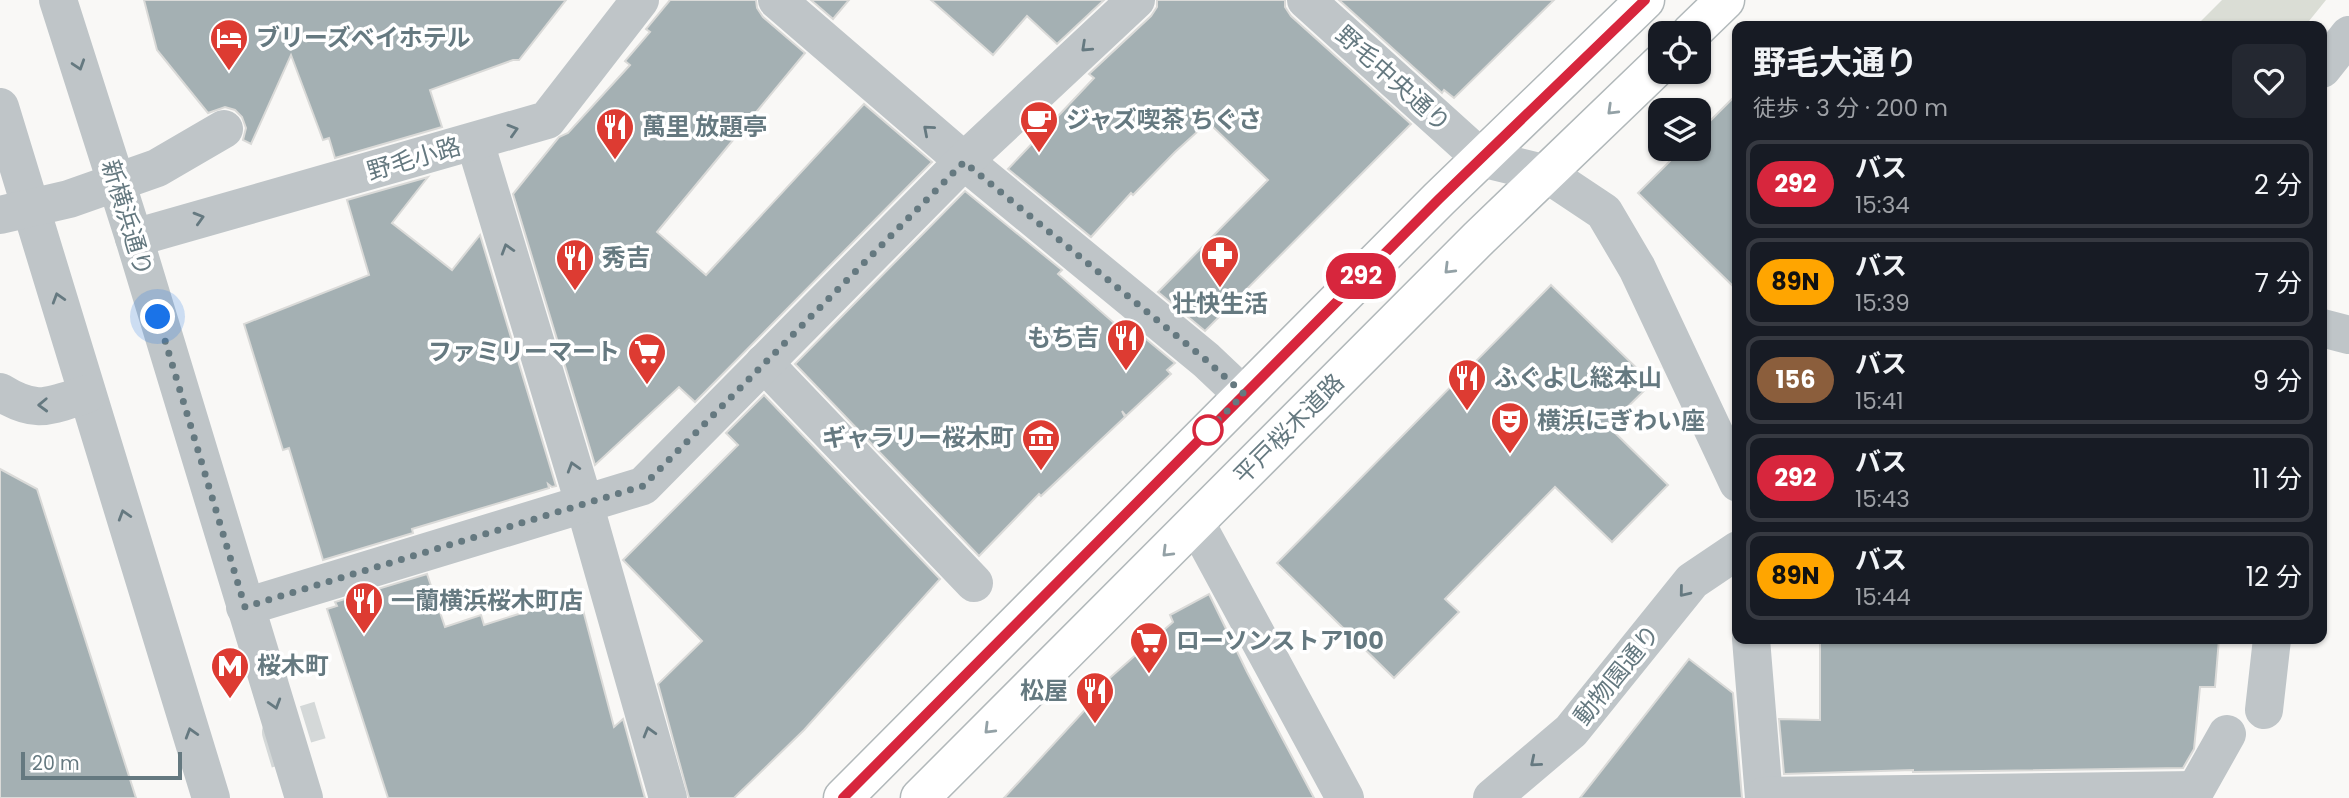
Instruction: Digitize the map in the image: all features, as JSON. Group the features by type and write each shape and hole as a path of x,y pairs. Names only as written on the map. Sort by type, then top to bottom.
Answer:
{"main road":[{"path":"848,796 1244,394 1481,158 1645,0"},
{"path":"1703,21 1725,0"},
{"name":"平戸桜木道路","path":"920,798 1479,238 1648,76"}],"street":[{"name":"新横浜通り","path":"58,0 134,238 304,798"},
{"name":"野毛小路","path":"134,238 547,120 640,0"},
{"path":"777,0 964,162 1244,394"},
{"path":"245,607 643,486 964,162 1136,0"},
{"name":"野毛中央通り","path":"1306,0 1481,158"},
{"path":"2327,63 2349,35"},
{"path":"0,107 211,798"},
{"path":"0,215 69,199 157,168 224,129"},
{"path":"475,142 584,503 668,798"},
{"path":"1481,158 1547,174 1604,212 1637,268 1732,470"},
{"path":"2327,329 2349,334"},
{"path":"764,363 974,583"},
{"path":"0,392 16,402 43,408 88,394"},
{"path":"1196,523 1345,798"},
{"name":"動物園通り","path":"1492,798 1572,731 1692,581 1732,554"},
{"path":"1751,644 1764,797 2193,794 2227,734"},
{"path":"2264,710 2271,644"}],"shaded area":[{"path":"2222,0 2326,0 2309,21 2201,21"}],"building":[{"name":"ブリーズベイホテル","path":"144,0 566,0 519,60 430,90 442,127 335,158 329,138 323,140 291,55 251,144 243,140 246,128 242,117 235,110 225,107 208,113 157,50"},
{"path":"670,0 756,0 757,8 763,17 805,53 657,232 706,275 864,104 932,162 695,402 679,387 595,465 513,194 559,137 568,133 630,65 625,61 650,32 646,29"},
{"path":"811,0 849,0 833,19"},
{"path":"931,0 1104,0 1057,44 1027,16 993,55"},
{"path":"1157,0 1285,0 1285,7 1291,16 1411,124 1205,331 1158,292 1268,180 1208,122 1133,195 1131,193 1091,237 1008,169 1094,78 1089,74 1151,16 1157,7"},
{"path":"1339,0 1554,0 1454,98 1444,90 1442,93"},
{"path":"1732,99 1732,285 1638,193 1670,161 1711,161 1711,120"},
{"path":"428,177 392,223 452,270 480,235 556,486 548,484 549,488 412,529 413,533 323,560 289,448 283,450 244,324 369,275 347,200"},
{"path":"965,191 1062,270 1058,274 1122,330 1128,324 1175,363 1167,370 1171,374 1126,416 1122,411 1125,417 1041,496 1039,494 979,556 795,364"},
{"name":"横浜にぎわい座","path":"1551,285 1652,383 1608,426 1668,485 1612,542 1555,487 1445,599 1459,612 1394,678 1277,563"},
{"path":"764,395 940,579 804,730 734,798 689,798 658,684 702,641 623,560 738,445 726,433"},
{"path":"0,469 37,489 136,798 0,798"},
{"path":"427,574 445,627 481,615 484,625 579,595 614,727 623,719 645,798 388,798 327,609 337,606 335,602"},
{"path":"1209,594 1314,798 1004,798 1106,687 1104,683 1173,622 1170,615"},
{"path":"1820,644 2219,644 2215,687 2200,687 2194,749 2183,768 1784,774 1779,719 1820,720"},
{"path":"1689,659 1733,693 1742,798 1580,798"}],"tunnel":[{"path":"290,762 281,732 320,720"}],"bus line":[{"name":"292","path":"843,798 1439,199 1645,0"}],"place":[{"name":"ブリーズベイホテル","path":"229,72"},
{"name":"ジャズ喫茶 ちぐさ","path":"1039,154"},
{"name":"萬里 放題亭","path":"615,161"},
{"name":"壮快生活","path":"1220,289"},
{"name":"秀吉","path":"575,292"},
{"name":"もち吉","path":"1126,372"},
{"name":"ファミリーマート","path":"647,386"},
{"name":"ふぐよし総本山","path":"1467,412"},
{"name":"横浜にぎわい座","path":"1510,455"},
{"name":"ギャラリー桜木町","path":"1041,472"},
{"name":"一蘭横浜桜木町店","path":"364,635"},
{"name":"ローソンストア100","path":"1149,675"},
{"name":"桜木町","path":"230,700"},
{"name":"松屋","path":"1095,725"}],"route":[{"path":"158,317 245,607 643,486 964,162 1244,394 1205,433 1208,430"}]}
